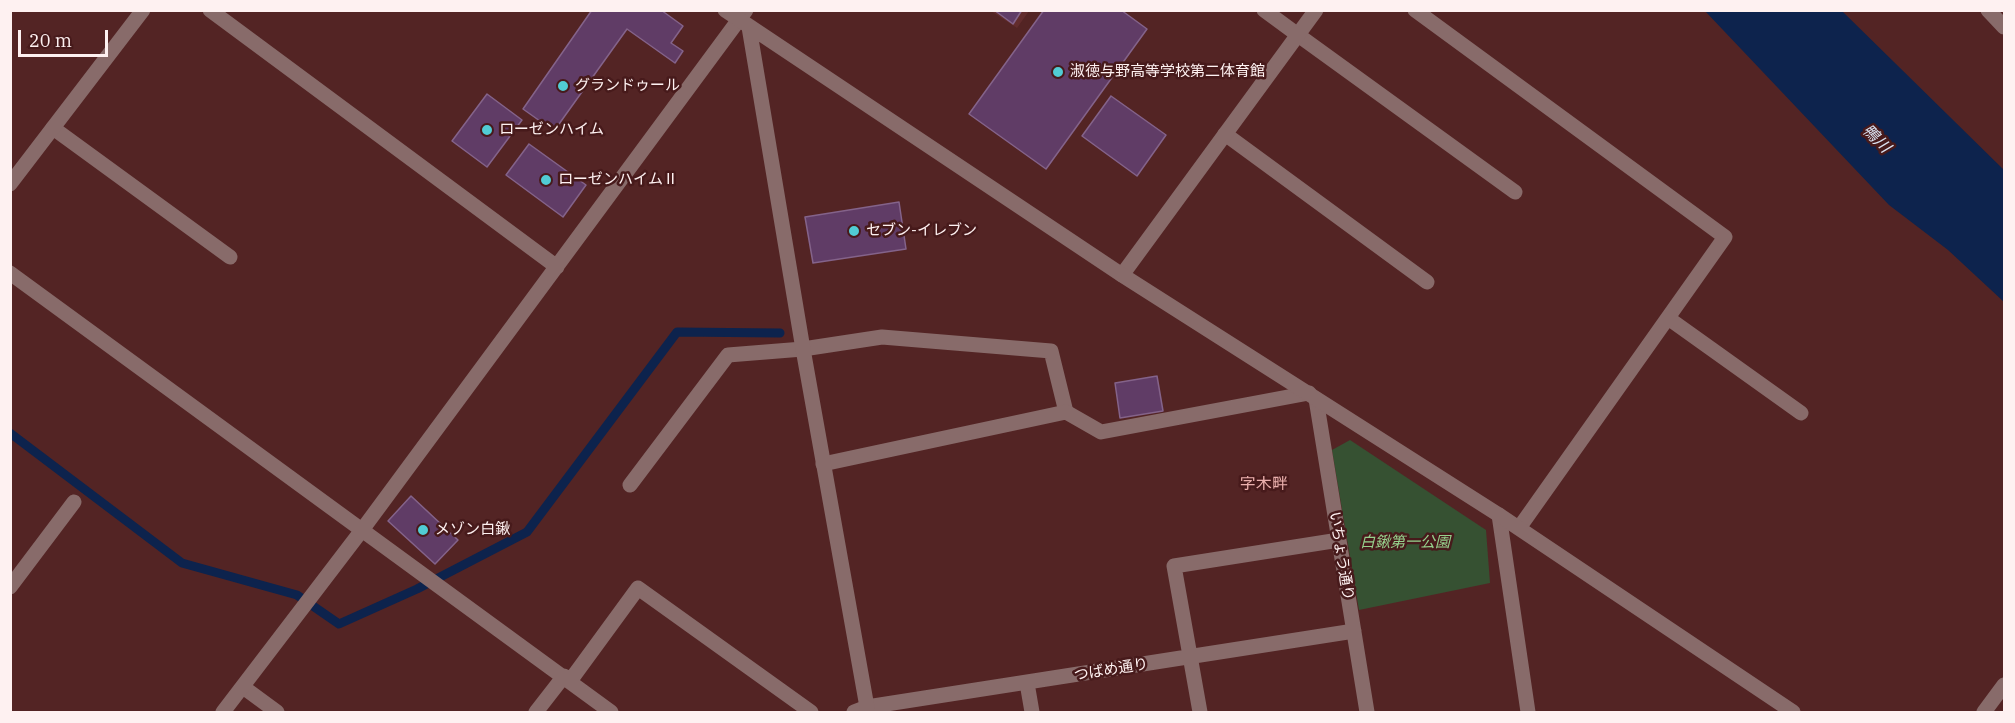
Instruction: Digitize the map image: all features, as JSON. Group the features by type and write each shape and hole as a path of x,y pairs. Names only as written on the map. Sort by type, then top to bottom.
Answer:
{"street":[{"path":"13,176 53,128 143,10"},
{"path":"210,10 557,267"},
{"path":"725,10 745,19 1122,275 1519,528 1792,712"},
{"path":"1264,10 1515,192"},
{"path":"1122,275 1316,10"},
{"path":"1415,10 1725,237 1519,528"},
{"path":"1988,10 2004,27"},
{"path":"223,712 745,19"},
{"path":"745,19 823,464 863,711"},
{"path":"53,128 230,257"},
{"path":"1225,134 1427,282"},
{"path":"10,273 611,712"},
{"path":"1668,318 1801,413"},
{"path":"630,485 728,355 803,349 882,337 1051,351 1065,412"},
{"path":"823,464 1065,412 1101,432 1312,396"},
{"name":"いちょう通り","path":"1312,396 1339,540 1367,712"},
{"path":"10,587 74,502"},
{"path":"1499,515 1528,712"},
{"path":"1200,712 1174,566 1339,540"},
{"path":"536,712 567,679 638,588 811,712"},
{"name":"つばめ通り","path":"863,711 1354,631"},
{"path":"1027,683 1032,712"},
{"path":"1984,712 2004,685"},
{"path":"243,687 277,712"}],"shaded area":[{"path":"991,11 1029,11 1017,28"}],"green space":[{"name":"白鍬第一公園","path":"1350,440 1486,530 1490,583 1359,610 1332,450"}],"water":[{"name":"鴨川","path":"1705,11 1842,11 2004,170 2004,302 1948,250 1889,205"}],"building":[{"name":"グランドゥール","path":"592,10 661,10 683,26 671,43 683,51 675,63 627,29 554,131 523,109"},
{"path":"994,10 1022,10 1013,24"},
{"name":"淑徳与野高等学校第二体育館","path":"1044,10 1121,10 1147,29 1046,169 969,114"},
{"name":"ローゼンハイム","path":"487,94 522,120 487,167 452,141"},
{"path":"1111,96 1166,135 1137,176 1082,136"},
{"name":"ローゼンハイムⅡ","path":"529,144 586,185 563,217 506,175"},
{"path":"899,202 906,249 813,263 805,217"},
{"path":"1157,376 1163,411 1120,418 1115,383"},
{"name":"メゾン白鍬","path":"411,496 458,540 435,564 388,521"}],"waterway":[{"path":"10,433 182,563 297,595 339,624 417,589 527,532 677,332 780,333"}],"place":[{"name":"淑徳与野高等学校第二体育館","path":"1058,72"},
{"name":"グランドゥール","path":"563,86"},
{"name":"ローゼンハイム","path":"487,130"},
{"name":"ローゼンハイムⅡ","path":"546,180"},
{"name":"セブン-イレブン","path":"854,231"},
{"name":"メゾン白鍬","path":"423,530"}],"district":[{"name":"字木畔","path":"1264,484"}]}
